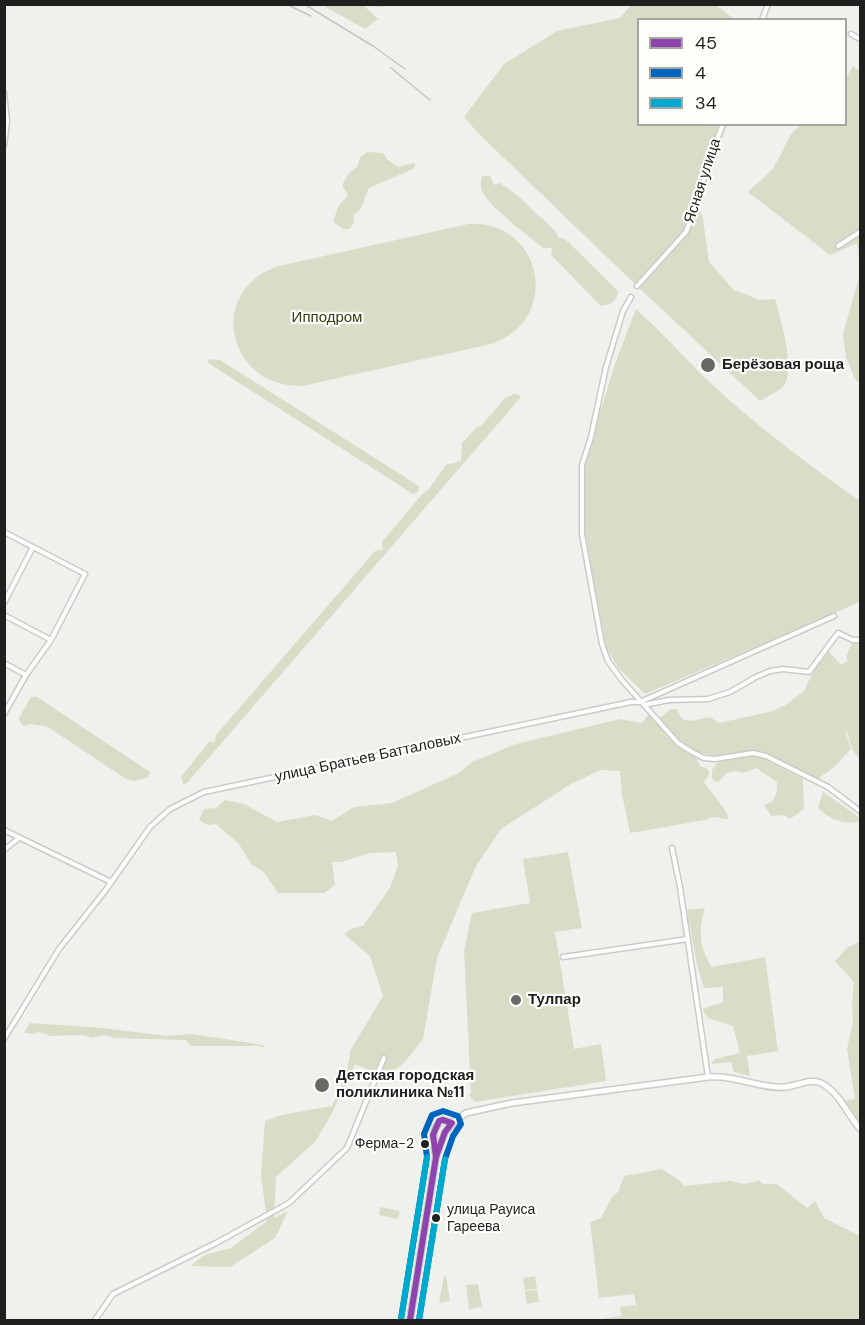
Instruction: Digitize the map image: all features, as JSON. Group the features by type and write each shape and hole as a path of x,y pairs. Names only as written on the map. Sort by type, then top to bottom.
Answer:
{"street":[{"path":"851,34 861,39"},
{"path":"4,93 7,122 4,145"},
{"name":"Ясная улица","path":"637,286 682,237 692,219 702,189 706,167 722,126"},
{"path":"838,246 861,232"},
{"path":"631,297 623,311 606,367 591,437 583,459 582,534 602,645 614,670 642,704 678,743 692,752 704,758 715,759 753,753 766,756 828,787 861,811"},
{"path":"4,531 85,574 51,640 26,675 4,714"},
{"path":"4,603 33,547"},
{"path":"4,615 51,640"},
{"name":"улица Братьев Батталовых","path":"4,1039 59,949 150,827 161,816 188,799 204,792 631,702 642,704 834,616"},
{"path":"642,704 669,700 708,699 730,692 770,671 783,669 809,672 838,633 852,640 861,640"},
{"path":"4,663 26,675"},
{"path":"4,830 111,882"},
{"path":"4,850 19,838"},
{"path":"672,848 708,1077"},
{"path":"563,957 688,939"},
{"path":"4,1026 13,1026"},
{"path":"95,1320 113,1294 216,1243 289,1203 347,1148 384,1058"},
{"path":"410,1320 436,1157 445,1132 452,1123 466,1113 512,1103 728,1076 776,1087 815,1081 832,1091 861,1129"},
{"path":"436,1157 433,1135 437,1125 443,1120 452,1123"}],"green space":[{"path":"322,5 390,5 364,6 378,19 365,29"},
{"path":"631,5 716,5 733,18 637,18 637,126 727,126 697,203 703,219 709,262 734,290 760,300 775,299 788,356 787,378 782,387 760,401 637,286 464,117 504,64 557,31 620,18"},
{"path":"853,66 860,71 860,274 857,243 830,255 748,192 773,169 791,134 799,126 847,126 847,76"},
{"path":"368,152 383,153 398,167 414,163 416,166 369,188 360,210 353,215 354,223 349,229 343,229 333,222 338,207 348,195 342,185 349,173 357,167 361,156"},
{"path":"482,176 490,176 494,185 500,183 517,195 556,232 558,237 565,239 618,291 615,300 601,306 551,255 552,248 543,248 501,213 482,191"},
{"name":"Ипподром","path":"468,224 493,227 513,237 527,254 535,274 535,295 528,315 514,332 491,344 302,386 276,382 256,371 242,354 235,335 234,314 241,294 256,278 279,266"},
{"path":"860,274 860,383 855,379 846,357 843,334"},
{"name":"Берёзовая роща","path":"636,309 744,413 860,501 860,602 645,694 618,668 606,647 585,532 585,460 616,361"},
{"path":"208,360 220,360 419,486 418,492 413,494 208,363"},
{"path":"514,394 521,397 187,783 183,784 181,777 209,742 215,742 216,735 375,551 383,550 382,542 428,490 446,465 461,461 462,443 476,428 481,426 505,398"},
{"path":"853,642 860,642 860,760 852,749 845,731 851,749 833,768 820,777 819,781 762,752 720,757 695,752 676,737 660,718 671,709 677,709 682,719 691,721 710,717 719,723 773,711 804,691 827,649 841,665 848,661 846,656"},
{"path":"31,697 37,697 150,772 148,777 135,781 126,779 48,727 21,724 19,718"},
{"path":"649,714 669,739 697,759 700,766 708,769 709,774 704,782 727,813 728,819 713,817 630,833 620,771 600,770 571,784 501,829 476,866 437,958 423,1039 404,1063 385,1077 355,1064 331,1115 315,1142 276,1177 274,1218 288,1211 275,1238 230,1267 190,1266 205,1255 231,1248 267,1221 261,1175 265,1121 281,1115 332,1106 346,1072 350,1051 383,996 370,956 344,934 351,929 363,926 390,888 398,866 396,852 370,853 341,862 332,862 335,885 324,893 278,893 264,872 251,864 239,844 216,824 208,825 199,820 204,809 216,808 225,800 244,804 277,822 315,815 332,821 354,807 392,803 459,773 472,762 516,744 620,719 642,723"},
{"path":"758,756 803,779 804,809 790,819 784,815 771,816 764,805 772,802 777,792 777,782 757,768 743,773 736,771 726,773 721,780 716,782 712,779 712,770 719,760"},
{"path":"823,792 860,818 860,822 837,820 827,816 818,808"},
{"name":"Тулпар","path":"568,852 582,928 555,932 574,1049 601,1044 606,1081 475,1102 469,1095 471,1093 464,951 472,913 530,903 523,859"},
{"path":"705,908 701,924 701,939 704,953 712,967 765,957 778,1051 747,1056 750,1076 734,1072 731,1062 711,1064 715,1059 740,1053 733,1026 708,1018 702,1009 723,1002 723,987 704,988 697,965 687,910"},
{"path":"860,941 860,1125 843,1101 855,1099 847,1049 853,1022 854,982 835,961 847,948"},
{"path":"30,1023 103,1028 167,1036 192,1034 263,1045 265,1048 259,1046 191,1046 186,1040 115,1038 104,1035 93,1038 82,1035 51,1036 39,1032 24,1033"},
{"path":"662,1169 684,1186 730,1181 743,1184 759,1181 764,1184 777,1184 807,1208 815,1201 824,1218 860,1236 860,1320 601,1320 621,1316 620,1307 635,1305 637,1311 634,1294 599,1298 590,1222 601,1218 612,1197 618,1192 624,1176"},
{"path":"380,1207 400,1211 398,1219 379,1215"},
{"path":"444,1276 446,1276 450,1301 439,1303"},
{"path":"535,1276 537,1289 525,1290 523,1278"},
{"path":"478,1284 482,1307 469,1309 466,1285"},
{"path":"537,1290 539,1302 527,1304 525,1291"}],"railway":[{"path":"286,4 311,16"},
{"path":"304,4 373,46 405,69"},
{"path":"391,68 430,100"}],"transit line":[{"name":"4","path":"401,1319 427,1157 424,1134 432,1115 443,1111 458,1116 461,1124 453,1136 445,1159 419,1320"},
{"name":"45","path":"443,1120 452,1123 445,1132 436,1157 433,1135 439,1121 443,1120"},
{"name":"34","path":"401,1319 427,1157"},
{"name":"45","path":"410,1320 436,1157"},
{"name":"34","path":"419,1320 445,1159"}],"place":[{"name":"Берёзовая роща","path":"708,365"},
{"name":"Тулпар","path":"516,1000"},
{"name":"Детская городская поликлиника №11","path":"322,1085"},
{"name":"Ферма-2","path":"425,1144"},
{"name":"улица Рауиса Гареева","path":"436,1218"}]}
